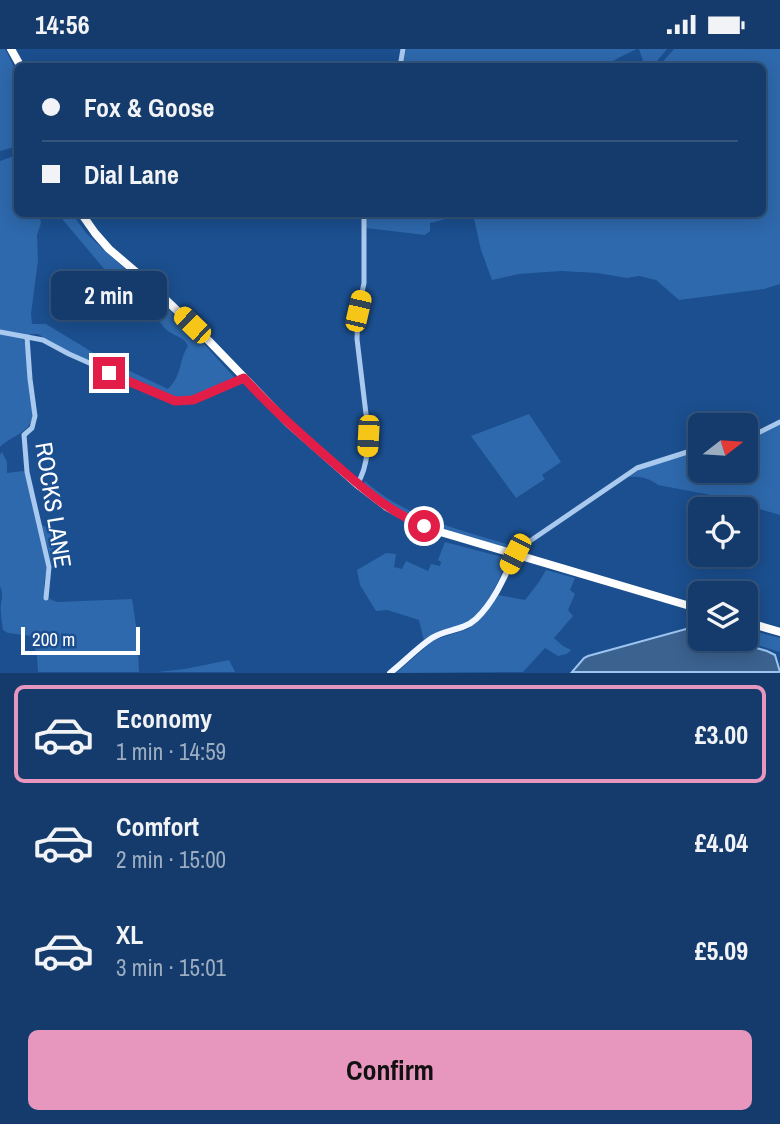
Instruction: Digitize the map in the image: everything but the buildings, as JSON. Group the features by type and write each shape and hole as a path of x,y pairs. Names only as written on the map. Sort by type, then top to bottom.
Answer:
{"highway":[{"path":"84,217 109,249 144,278 209,341 288,423 387,507 437,531 688,605"},
{"path":"758,626 780,632"}],"main road":[{"path":"390,673 430,639 474,621 489,602 517,555"}],"street":[{"path":"357,484 363,474 368,422 357,339 358,311 364,283 364,217"},
{"path":"0,332 43,340 175,401 193,400 244,378"},
{"name":"ROCKS LANE","path":"27,337 35,416 32,428 24,435 27,472 49,567 47,598"},
{"path":"758,433 780,422"},
{"path":"517,555 530,541 637,468 688,452"}],"shaded area":[{"path":"0,49 5,49 14,67 14,147 0,151"},
{"path":"406,49 637,49 610,63 404,63"},
{"path":"639,49 667,49 655,63 644,63"},
{"path":"674,49 780,49 780,284 764,289 679,300 656,280 639,276 627,278 561,271 519,274 492,280 481,250 474,217 766,217 766,63 662,63"},
{"path":"14,156 14,217 40,217 41,223 37,235 38,260 32,324 46,324 102,358 168,389 178,373 188,346 182,338 166,329 112,273 105,270 61,217 74,217 87,234 194,333 234,377 233,380 190,398 173,398 68,352 38,334 31,334 23,342 33,416 24,431 0,447 0,161"},
{"path":"367,217 453,217 430,223 430,231 425,235 366,228"},
{"path":"529,414 561,462 542,475 545,479 516,498 471,436"},
{"path":"780,425 780,515 758,508 758,497 719,497 658,485 644,478 628,477 641,469 688,454 688,483 758,483 758,436"},
{"path":"2,452 7,462 7,473 25,473 47,565 45,597 57,602 132,599 139,672 38,672 32,636 3,630 0,586"},
{"path":"365,481 399,505 436,522 516,547 522,546 517,551 417,518 383,499 364,484"},
{"path":"42,525 60,535 69,557 52,565"},
{"path":"445,542 506,558 493,592 476,615 460,626 424,641 419,620 387,610 376,611 360,585 357,570 386,553 396,554 394,567 402,569 406,561 428,571 431,564 440,566 441,562 438,560"},
{"path":"546,570 575,578 570,590 575,594 568,610 573,616 554,638 571,650 567,654 558,656 545,648 523,672 396,673 434,640 468,629 487,612 498,595 525,600"},
{"path":"686,629 688,651 758,651 758,648 775,655 780,672 572,672 588,656"},
{"path":"758,632 780,638 780,652 758,645"},
{"path":"229,660 235,672 157,672 185,669"}],"route":[{"path":"109,373 175,401 193,400 244,378 288,423 357,484 387,507 424,526"}]}
